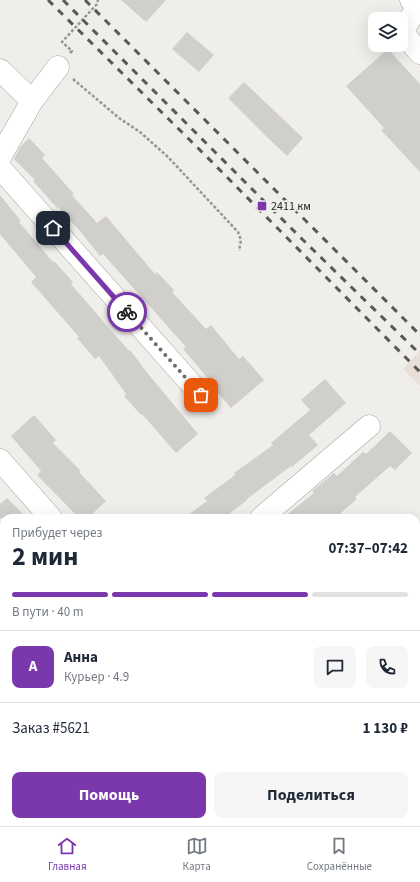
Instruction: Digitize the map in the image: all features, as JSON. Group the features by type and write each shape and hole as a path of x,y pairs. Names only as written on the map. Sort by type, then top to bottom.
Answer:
{"street":[{"path":"416,4 402,32 420,53"},
{"path":"0,157 32,101 58,67"},
{"path":"0,70 32,101"},
{"path":"0,168 201,395"},
{"path":"266,514 369,426"},
{"path":"0,460 47,514"}],"path":[{"path":"98,0 97,4 62,42 72,51 58,67 120,118 140,132 168,157 238,232 241,240 239,251"}],"shaded area":[{"path":"420,350 420,386 403,369"}],"building":[{"path":"121,0 166,0 146,22"},
{"path":"187,32 214,55 199,72 172,49"},
{"path":"385,52 391,52 420,84 420,172 381,130 384,128 346,86"},
{"path":"244,82 303,138 287,156 228,98"},
{"path":"29,138 45,155 42,158 97,223 106,216 155,274 157,272 174,290 172,292 206,329 211,325 239,359 243,356 264,380 231,408 183,349 186,347 103,254 100,256 79,230 33,181 35,180 14,159 20,147"},
{"path":"0,195 21,221 19,222 53,262 54,261 73,282 71,284 129,351 130,350 198,434 176,453 124,396 126,394 99,356 95,359 77,338 79,337 31,282 36,277 0,234"},
{"path":"325,379 346,403 309,435 318,445 292,467 291,466 229,514 189,514 207,501 204,498 235,475 234,473 273,445 271,443 310,410 301,400"},
{"path":"34,415 56,440 53,443 81,471 79,472 106,501 92,514 75,514 37,475 41,471 11,436"},
{"path":"390,431 412,453 395,470 390,466 355,497 357,499 340,514 288,514 314,493 312,491 334,473 337,476 363,452 366,454"},
{"path":"7,498 23,514 0,514 0,504"}],"railway":[{"path":"48,0 205,155 420,372"},
{"path":"63,0 302,239 420,354"},
{"path":"85,0 420,335"}],"way so far":[{"path":"127,312 201,395"}],"place":[{"name":"2411 км","path":"262,206"}],"route":[{"path":"53,228 127,312"}]}
